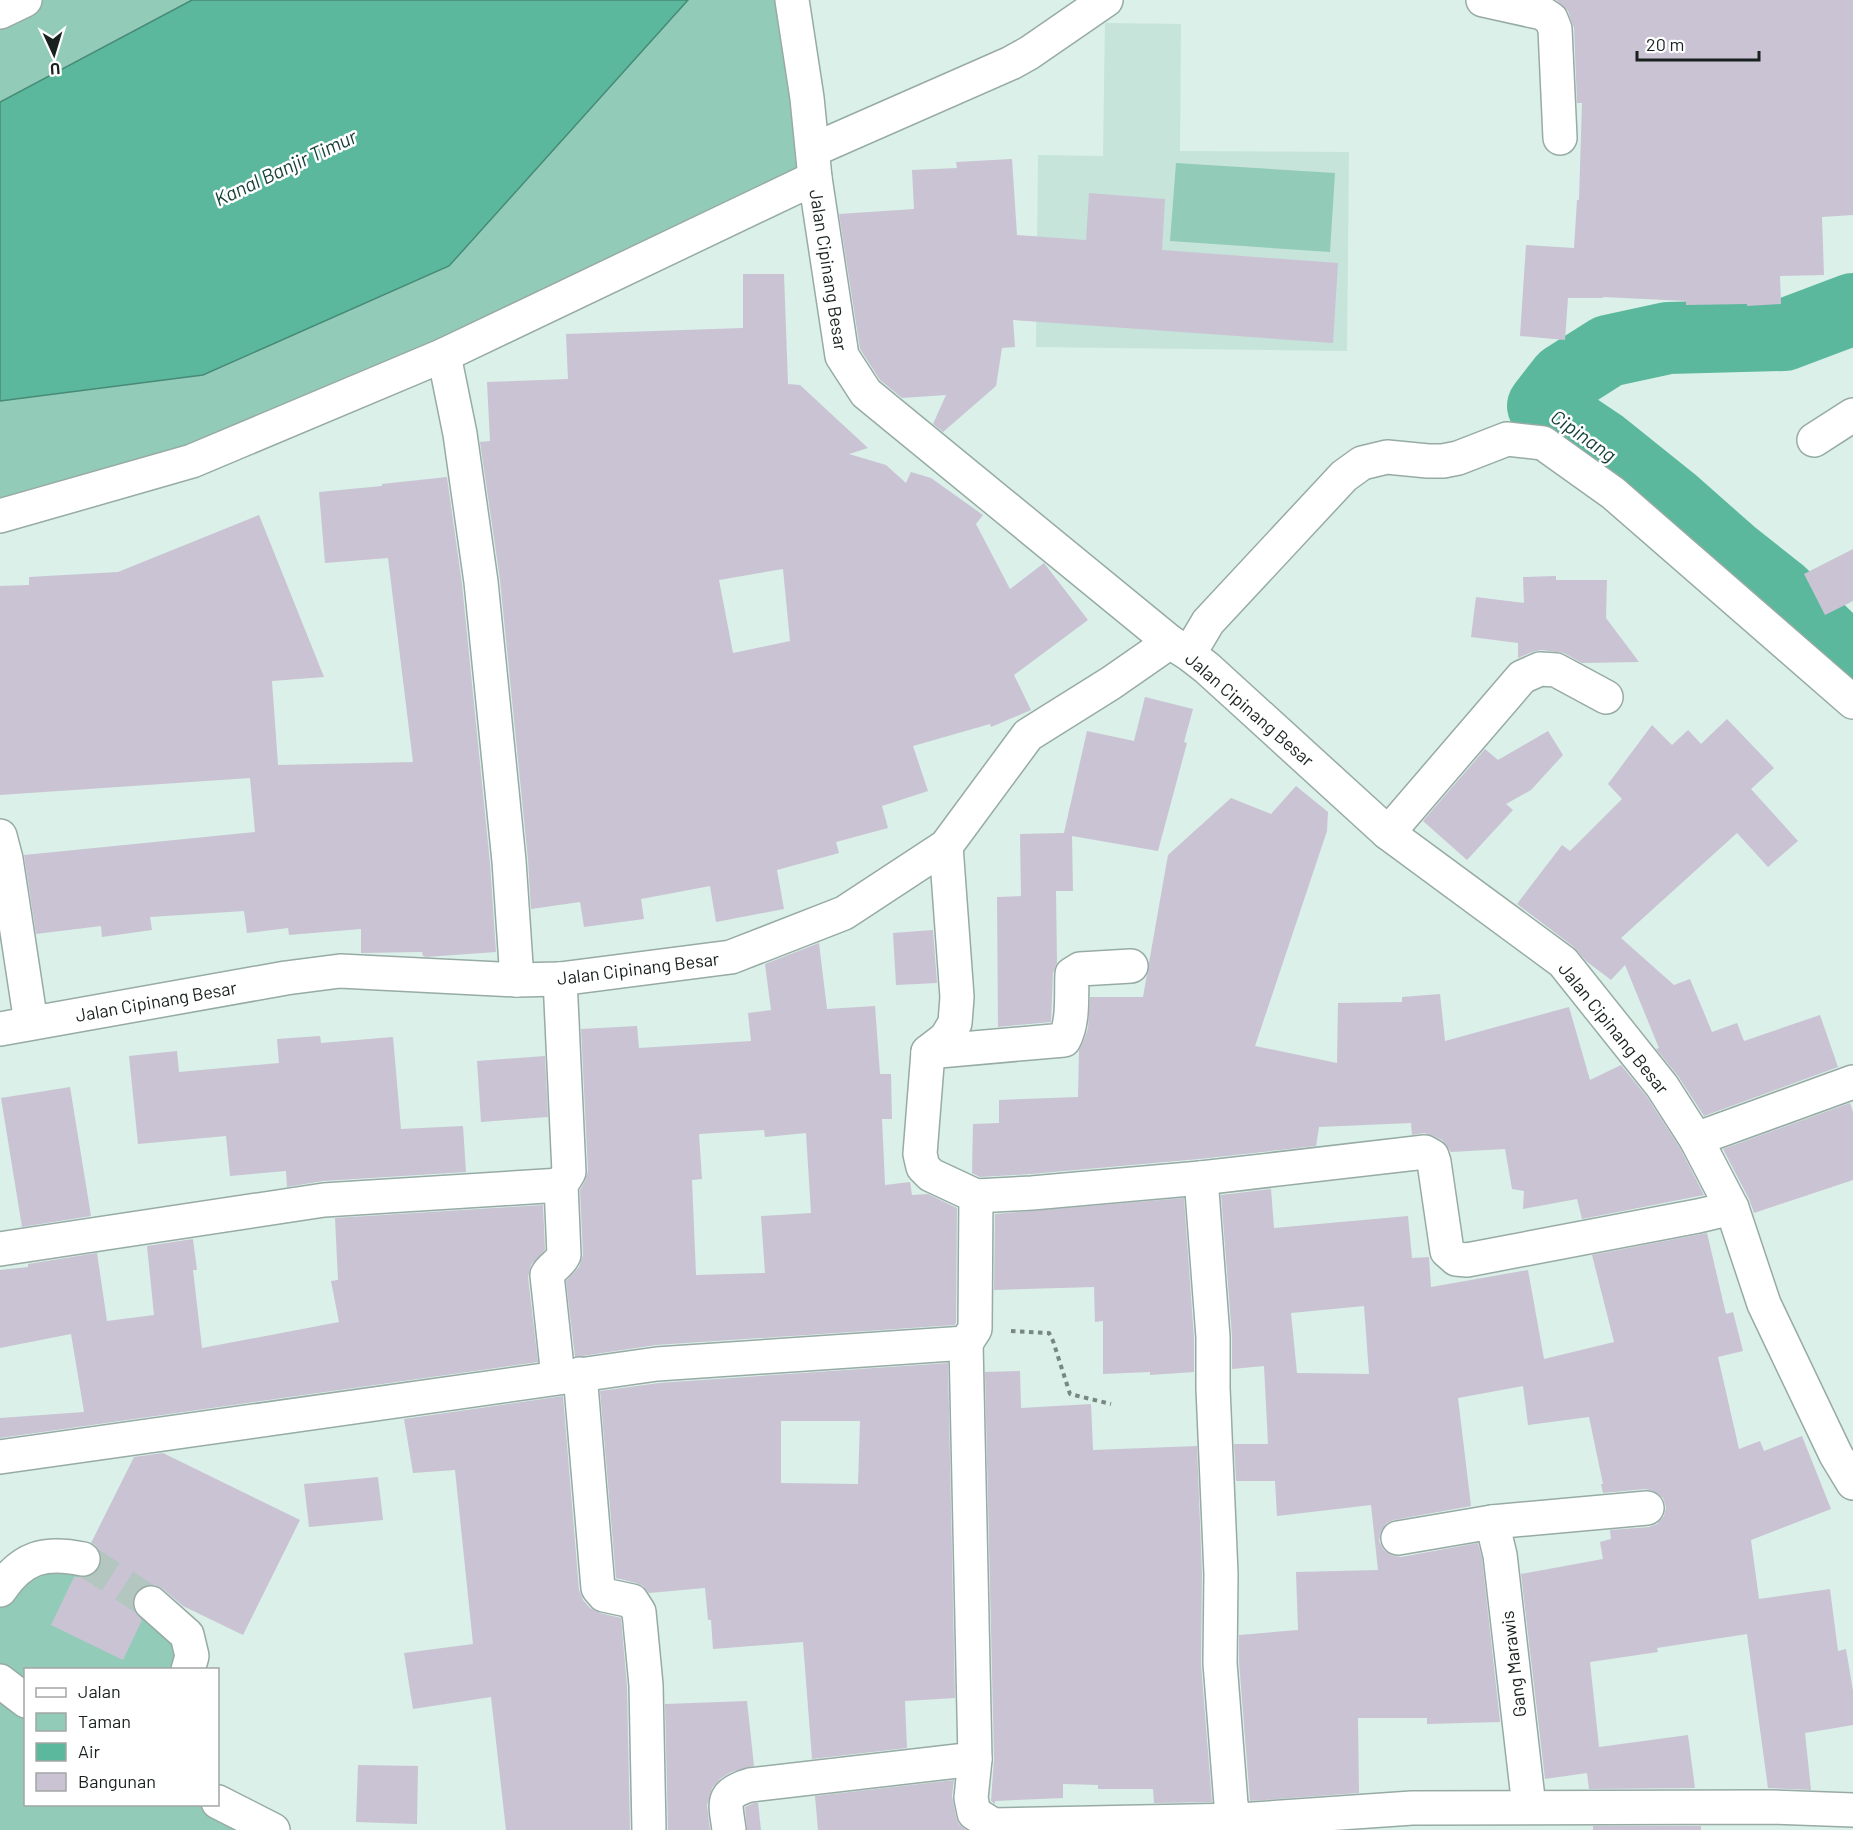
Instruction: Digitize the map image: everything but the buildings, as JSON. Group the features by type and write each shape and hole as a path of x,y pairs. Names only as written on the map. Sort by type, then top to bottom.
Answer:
{"street":[{"path":"0,12 25,0"},
{"name":"Jalan Cipinang Besar","path":"792,0 842,356 866,393 1216,676 1388,833 1563,962 1662,1086 1695,1139 1732,1208 1764,1304 1844,1452 1853,1484"},
{"path":"0,516 192,461 444,355 1029,53 1106,0"},
{"path":"1483,0 1542,14 1551,19 1556,29 1560,138"},
{"path":"444,355 460,434 481,582 509,861 518,980"},
{"path":"1814,440 1853,415"},
{"path":"1180,648 1208,622 1344,476 1362,463 1387,457 1443,461 1458,458 1507,439 1543,443 1613,493 1853,702"},
{"name":"Jalan Cipinang Besar","path":"15,1026 286,978 340,971 518,980 560,979 731,957 844,913 946,846 1028,735 1111,683 1180,648"},
{"path":"1388,833 1522,677 1540,669 1556,670 1606,697"},
{"path":"0,836 6,859 15,1026"},
{"path":"946,846 957,997 955,1023 946,1038 928,1052 920,1154 923,1167 931,1175 976,1196 1201,1178 1425,1152 1432,1156 1434,1162 1447,1251 1456,1259 1467,1260 1732,1208"},
{"path":"928,1052 1064,1040 1070,1024 1072,974 1080,969 1131,966"},
{"path":"560,979 569,1172 561,1185 564,1255 547,1275 569,1376 597,1588 604,1595 632,1601 639,1612 646,1685 649,1830"},
{"path":"1695,1139 1853,1082"},
{"path":"1201,1178 1213,1337 1213,1398 1221,1574 1220,1664 1231,1804 1240,1825"},
{"path":"0,1249 324,1200 561,1185"},
{"path":"976,1196 970,1336 975,1759 971,1798 974,1814 993,1825 1240,1825 1412,1808 1529,1807 1587,1819 1770,1807 1853,1810"},
{"path":"0,1457 657,1364 970,1336"},
{"path":"1398,1538 1492,1522 1647,1508"},
{"name":"Gang Marawis","path":"1492,1522 1500,1555 1529,1807"},
{"path":"0,1590 9,1576 34,1558 62,1555 83,1559"},
{"path":"151,1603 187,1635 192,1656 189,1668"},
{"path":"0,1681 24,1699"},
{"path":"729,1830 726,1801 732,1791 750,1785 975,1759"},
{"path":"219,1803 271,1829"}],"path":[{"path":"970,1336 1049,1334 1070,1394 1111,1404"}],"shaded area":[{"path":"1105,23 1181,24 1180,151 1349,152 1347,351 1036,347 1038,155 1103,156"}],"green space":[{"path":"25,0 792,0 815,178 444,355 0,516 0,12"},
{"path":"1176,163 1335,173 1330,252 1170,241"},
{"path":"83,1559 151,1603 187,1668 24,1668 24,1806 219,1804 273,1830 0,1830 0,1590 9,1576"}],"water":[{"name":"Kanal Banjir Timur","path":"192,0 688,0 449,266 203,375 0,401 0,102"}],"waterway":[{"name":"Cipinang","path":"1853,309 1784,335 1668,338 1608,351 1564,379 1543,406 1601,445 1672,502 1732,555 1780,593 1853,663"}],"tunnel":[{"path":"83,1559 151,1603"}]}
